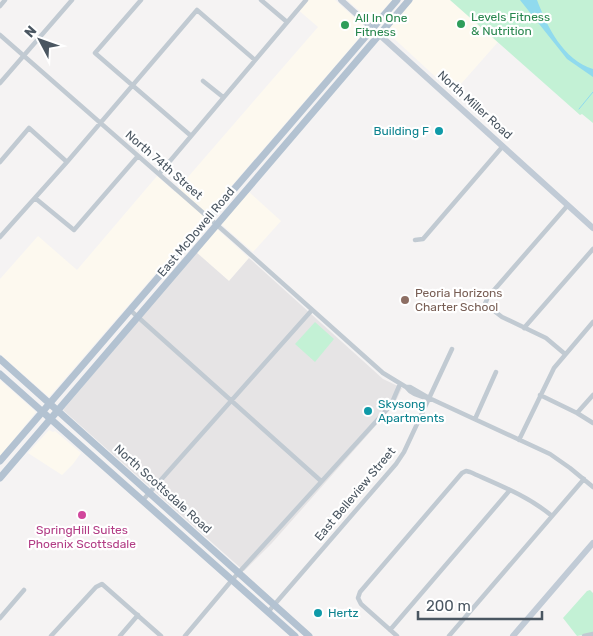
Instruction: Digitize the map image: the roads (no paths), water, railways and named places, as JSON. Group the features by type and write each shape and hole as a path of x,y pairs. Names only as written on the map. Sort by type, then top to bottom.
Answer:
{"main road":[{"name":"East McDowell Road","path":"0,461 397,0"},
{"name":"East McDowell Road","path":"0,478 409,0"},
{"name":"North Scottsdale Road","path":"0,359 310,636"},
{"name":"North Scottsdale Road","path":"0,374 295,636"}],"street":[{"path":"0,6 5,0"},
{"path":"0,83 72,0"},
{"path":"141,0 95,53 190,135"},
{"path":"261,0 287,22"},
{"path":"159,174 306,0"},
{"name":"North Miller Road","path":"341,0 593,228"},
{"path":"0,237 198,10 255,60"},
{"name":"North 74th Street","path":"0,35 217,224 383,373 422,397 429,398 550,454 593,487"},
{"path":"203,80 223,97"},
{"path":"0,162 29,128 67,162"},
{"path":"415,240 423,240 503,146"},
{"path":"35,198 74,230 138,156"},
{"path":"566,354 546,338 502,317 485,304 488,297 568,205"},
{"path":"524,328 593,248"},
{"path":"130,310 321,481"},
{"path":"143,500 312,310"},
{"path":"519,440 554,368 593,322"},
{"name":"East Belleview Street","path":"268,612 396,464 404,452 452,349"},
{"path":"475,419 496,372"},
{"path":"185,636 238,572 391,405 400,384"},
{"path":"578,413 593,395"},
{"path":"540,396 578,413 593,423"},
{"path":"397,636 361,604 358,598 366,585 466,471 533,502 552,516"},
{"path":"449,636 584,479"},
{"path":"390,630 510,490"},
{"path":"513,636 593,543"},
{"path":"52,636 96,588 102,584 161,636"},
{"path":"0,618 24,590"},
{"path":"120,636 138,615"},
{"path":"584,636 593,634"}],"water":[{"path":"520,0 537,0 551,31 558,41 573,58 582,65 593,69 593,77 567,59"}],"waterway":[{"path":"579,109 593,92"}],"place":[{"name":"Levels Fitness & Nutrition","path":"461,24"},
{"name":"All In One Fitness","path":"345,25"},
{"name":"Building F","path":"439,131"},
{"name":"Peoria Horizons Charter School","path":"405,300"},
{"name":"Skysong Apartments","path":"368,411"},
{"name":"SpringHill Suites Phoenix Scottsdale","path":"82,515"},
{"name":"Hertz","path":"318,613"}]}
